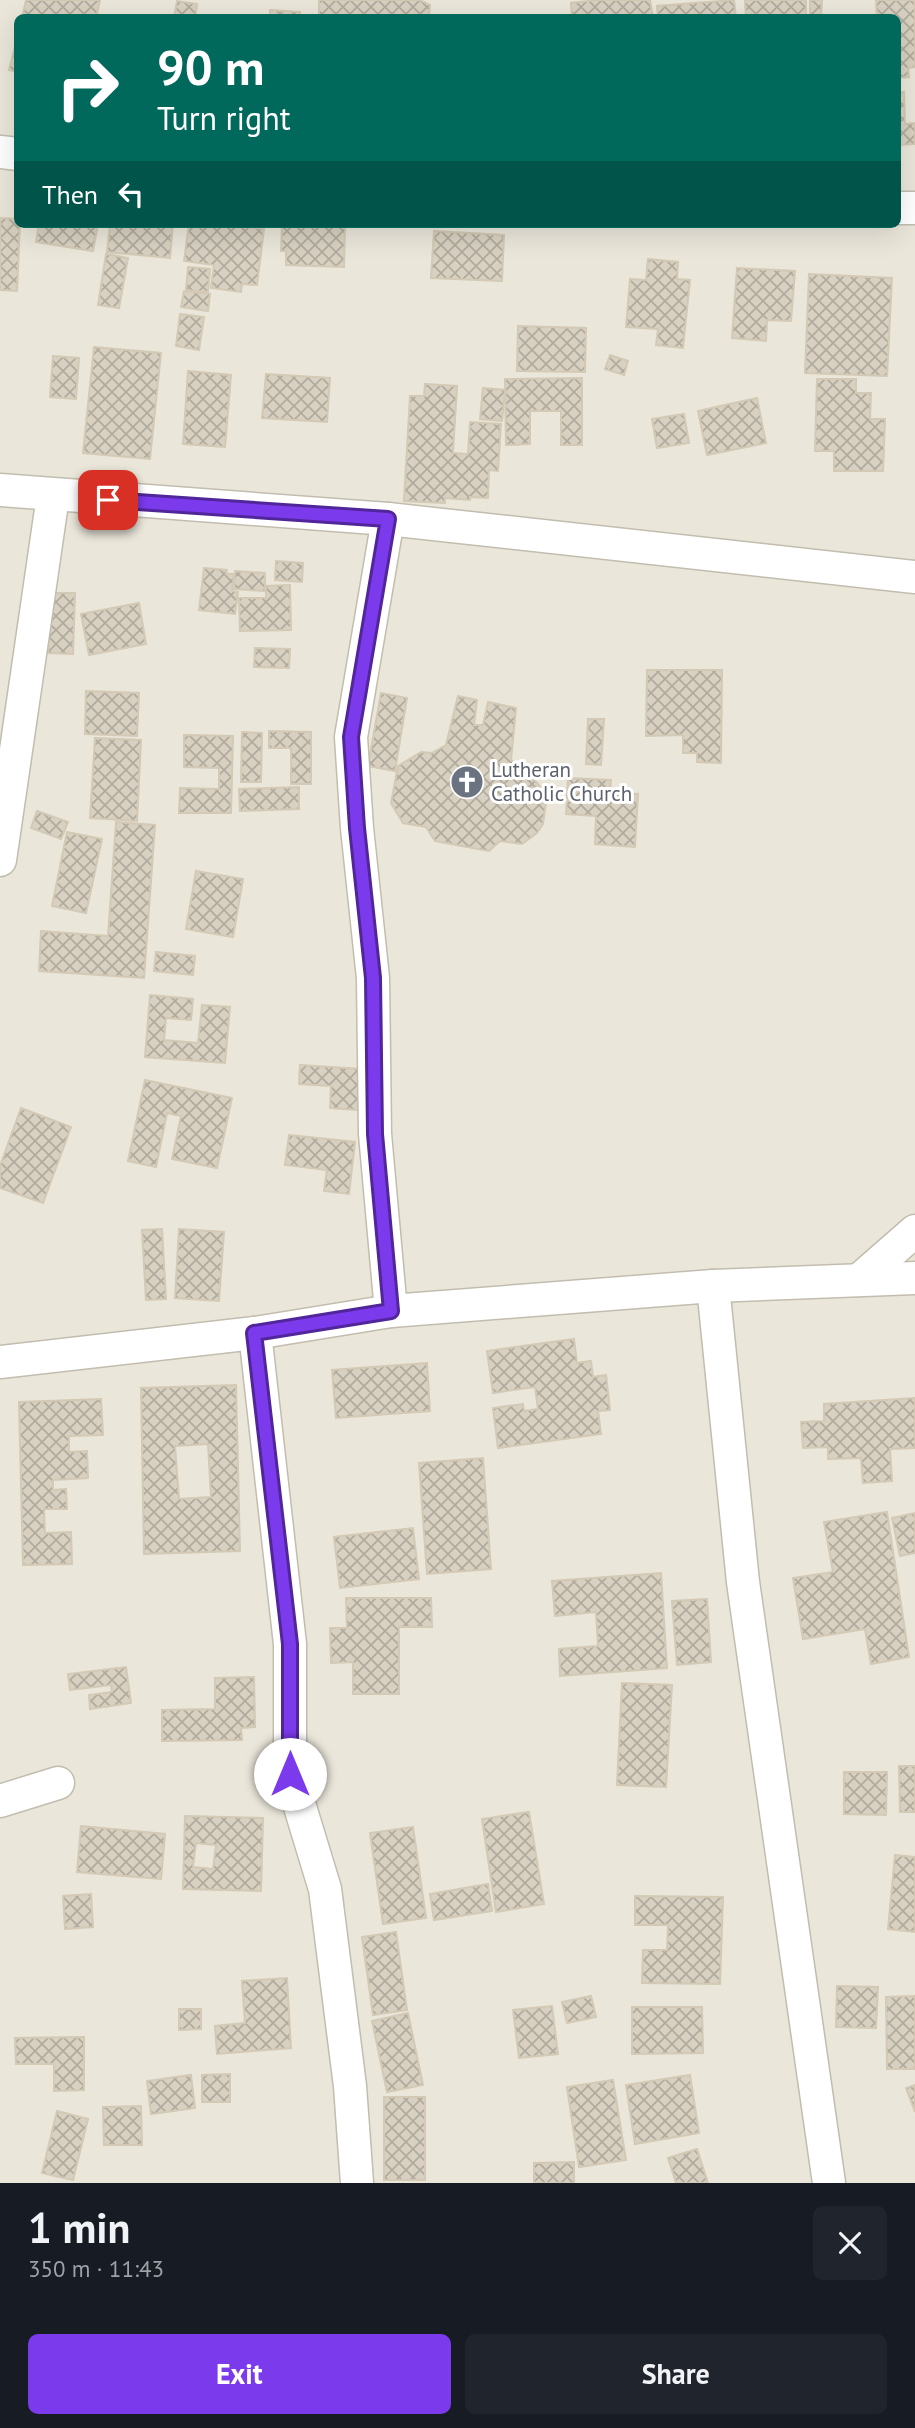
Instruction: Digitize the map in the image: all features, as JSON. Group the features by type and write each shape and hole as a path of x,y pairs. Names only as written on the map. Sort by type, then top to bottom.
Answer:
{"street":[{"path":"0,490 388,519 915,577"},
{"path":"0,860 53,496"},
{"path":"388,519 351,737 357,828 373,978 375,1134 391,1311"},
{"path":"859,1280 915,1231"},
{"path":"0,1362 254,1333 391,1311 713,1286 915,1278"},
{"path":"713,1286 743,1582 829,2183"},
{"path":"254,1333 290,1644 290,1774 325,1889 350,2086 357,2183"},
{"path":"0,1801 58,1783"}],"shaded area":[{"path":"0,0 915,0 915,2183 0,2183"}],"building":[{"path":"26,0 100,0 97,14 23,14"},
{"path":"319,0 420,0 430,5 429,14 319,14"},
{"path":"650,0 652,14 572,14 571,3"},
{"path":"734,0 736,14 658,14 657,6"},
{"path":"745,0 806,0 806,14 746,14"},
{"path":"810,0 822,0 821,14 810,14"},
{"path":"876,0 915,0 915,67 908,68 909,77 901,78 901,14 877,14"},
{"path":"177,1 197,4 196,14 175,14"},
{"path":"270,10 300,12 300,14 270,14"},
{"path":"14,51 14,71 9,70"},
{"path":"901,92 904,92 905,124 915,123 915,144 901,145"},
{"path":"0,218 14,219 14,228 20,228 17,291 0,290"},
{"path":"38,228 97,228 93,251 36,242"},
{"path":"110,228 173,228 170,258 107,252"},
{"path":"188,228 264,229 257,285 242,284 241,292 211,288 214,265 184,261"},
{"path":"282,228 345,228 344,267 286,265 286,251 281,251"},
{"path":"434,231 504,235 502,281 431,278"},
{"path":"106,254 128,258 119,308 98,305"},
{"path":"648,259 678,262 677,279 690,280 683,348 656,345 658,329 626,327 630,279 646,280"},
{"path":"188,267 210,269 208,292 186,290"},
{"path":"737,268 795,271 791,321 767,320 766,341 732,338"},
{"path":"809,274 892,278 887,376 805,373"},
{"path":"184,291 210,294 208,311 181,307"},
{"path":"180,314 204,317 199,350 176,346"},
{"path":"518,326 586,328 585,372 517,371"},
{"path":"94,347 161,353 150,459 83,453"},
{"path":"610,355 628,361 624,375 605,369"},
{"path":"53,356 79,358 76,399 50,397"},
{"path":"188,371 231,375 225,447 183,444"},
{"path":"266,374 330,378 327,422 262,418"},
{"path":"582,378 582,445 561,445 561,411 530,411 530,444 506,445 505,379"},
{"path":"817,379 856,379 856,393 871,393 870,419 885,419 883,471 834,471 834,451 815,451"},
{"path":"425,384 457,386 453,453 468,454 470,422 501,424 498,471 489,470 488,498 445,498 445,503 404,501 410,396 424,396"},
{"path":"483,388 505,390 502,421 480,419"},
{"path":"757,398 766,443 707,455 698,411"},
{"path":"684,414 689,443 657,448 652,419"},
{"path":"276,561 303,563 302,582 275,580"},
{"path":"204,568 227,570 226,574 234,574 232,591 238,592 235,614 199,610"},
{"path":"235,571 265,573 265,591 234,589"},
{"path":"290,585 291,630 240,631 239,598 266,598 266,586"},
{"path":"51,593 75,593 73,654 48,653"},
{"path":"139,603 146,644 89,655 81,614"},
{"path":"255,648 290,649 289,668 254,667"},
{"path":"647,670 722,670 721,763 697,762 697,753 683,753 683,735 646,736"},
{"path":"86,691 139,693 137,736 85,734"},
{"path":"381,693 407,698 395,771 368,766"},
{"path":"458,696 477,700 474,725 483,725 488,702 516,708 511,760 533,778 547,795 543,824 537,833 522,844 500,841 489,851 435,841 426,827 403,823 391,803 398,766 421,752 432,753 446,745"},
{"path":"588,719 604,719 601,765 586,764"},
{"path":"269,731 311,732 311,784 291,784 291,748 269,748"},
{"path":"242,732 262,733 261,782 241,782"},
{"path":"184,735 233,736 231,813 179,813 180,788 219,789 219,768 184,767"},
{"path":"95,738 141,740 137,821 90,818"},
{"path":"568,778 611,780 610,792 638,794 635,847 595,844 596,816 566,814"},
{"path":"299,787 299,809 240,811 239,789"},
{"path":"37,811 68,822 61,839 31,828"},
{"path":"116,822 155,825 144,978 39,971 41,931 108,936"},
{"path":"67,832 102,839 86,913 52,906"},
{"path":"196,871 243,879 233,937 186,929"},
{"path":"156,952 195,956 193,975 154,971"},
{"path":"150,995 193,999 191,1020 166,1018 164,1040 198,1043 202,1005 230,1007 225,1063 145,1057"},
{"path":"300,1065 360,1069 358,1110 330,1108 331,1086 299,1084"},
{"path":"145,1080 232,1098 217,1168 172,1159 181,1116 167,1113 156,1167 128,1161"},
{"path":"21,1108 71,1127 43,1203 0,1188 0,1166"},
{"path":"289,1135 355,1142 349,1194 324,1191 327,1170 285,1165"},
{"path":"162,1229 166,1299 146,1300 142,1230"},
{"path":"179,1229 224,1232 219,1301 175,1298"},
{"path":"574,1339 577,1363 591,1361 593,1377 606,1375 610,1410 598,1411 601,1434 498,1448 493,1408 523,1404 524,1411 538,1409 535,1387 493,1393 487,1351"},
{"path":"427,1363 430,1411 336,1418 332,1370"},
{"path":"236,1385 240,1551 144,1554 141,1388","holes":["208,1444 211,1497 179,1499 175,1446"]},
{"path":"915,1398 915,1448 890,1449 892,1481 863,1483 861,1458 828,1459 828,1447 803,1448 801,1422 824,1421 824,1404"},
{"path":"101,1399 103,1435 69,1436 69,1452 87,1451 88,1478 53,1480 53,1490 66,1489 67,1509 44,1509 45,1533 71,1532 72,1564 23,1565 19,1402"},
{"path":"483,1458 491,1569 427,1574 419,1463"},
{"path":"887,1512 909,1657 871,1664 865,1629 803,1639 793,1578 833,1572 824,1522"},
{"path":"915,1513 915,1553 900,1556 892,1518"},
{"path":"413,1528 419,1579 340,1588 334,1537"},
{"path":"661,1573 667,1668 560,1676 559,1649 598,1646 596,1612 555,1616 552,1581"},
{"path":"346,1598 431,1598 432,1627 399,1627 399,1694 353,1694 353,1662 331,1663 330,1628 347,1628"},
{"path":"707,1599 711,1662 677,1665 672,1601"},
{"path":"126,1667 131,1703 90,1709 89,1695 112,1692 111,1685 70,1690 68,1674"},
{"path":"254,1677 255,1727 241,1728 242,1740 162,1741 162,1710 215,1709 215,1678"},
{"path":"622,1683 672,1685 666,1787 617,1785"},
{"path":"899,1766 915,1766 915,1812 900,1812"},
{"path":"844,1772 887,1772 886,1815 844,1814"},
{"path":"529,1812 544,1904 496,1912 482,1819"},
{"path":"185,1816 263,1818 261,1891 183,1889","holes":["196,1843 216,1845 213,1869 193,1867"]},
{"path":"81,1826 165,1834 161,1879 77,1872"},
{"path":"413,1827 426,1918 383,1924 370,1833"},
{"path":"895,1855 915,1857 915,1932 888,1929"},
{"path":"488,1884 492,1911 434,1920 430,1894"},
{"path":"91,1894 93,1927 65,1929 63,1896"},
{"path":"635,1896 723,1897 720,1984 642,1983 643,1950 667,1950 668,1925 635,1925"},
{"path":"396,1932 407,2010 373,2015 362,1937"},
{"path":"287,1978 291,2048 217,2054 215,2026 245,2023 242,1981"},
{"path":"837,1986 878,1987 876,2028 836,2027"},
{"path":"591,1996 596,2017 567,2023 562,2002"},
{"path":"915,1996 915,2069 887,2069 886,1997"},
{"path":"552,2006 558,2054 519,2058 513,2010"},
{"path":"632,2007 702,2007 703,2053 632,2054"},
{"path":"179,2009 201,2009 201,2029 179,2030"},
{"path":"408,2013 423,2085 387,2092 372,2021"},
{"path":"84,2037 84,2090 54,2091 54,2064 16,2064 15,2038"},
{"path":"230,2074 230,2102 202,2102 202,2075"},
{"path":"191,2075 195,2108 151,2114 147,2081"},
{"path":"690,2075 699,2133 635,2144 626,2085"},
{"path":"613,2080 626,2160 579,2167 567,2087"},
{"path":"915,2085 915,2112 906,2088"},
{"path":"384,2097 425,2097 425,2180 384,2180"},
{"path":"141,2106 142,2145 104,2145 103,2107"},
{"path":"57,2111 88,2119 73,2180 42,2173"},
{"path":"697,2149 708,2183 676,2183 668,2158"},
{"path":"574,2162 574,2183 534,2183 534,2163"}],"place":[{"name":"Lutheran Catholic Church","path":"467,782"}],"route":[{"path":"108,500 388,519 351,737 357,828 373,978 375,1134 391,1311 254,1333 290,1644 290,1774"}]}
